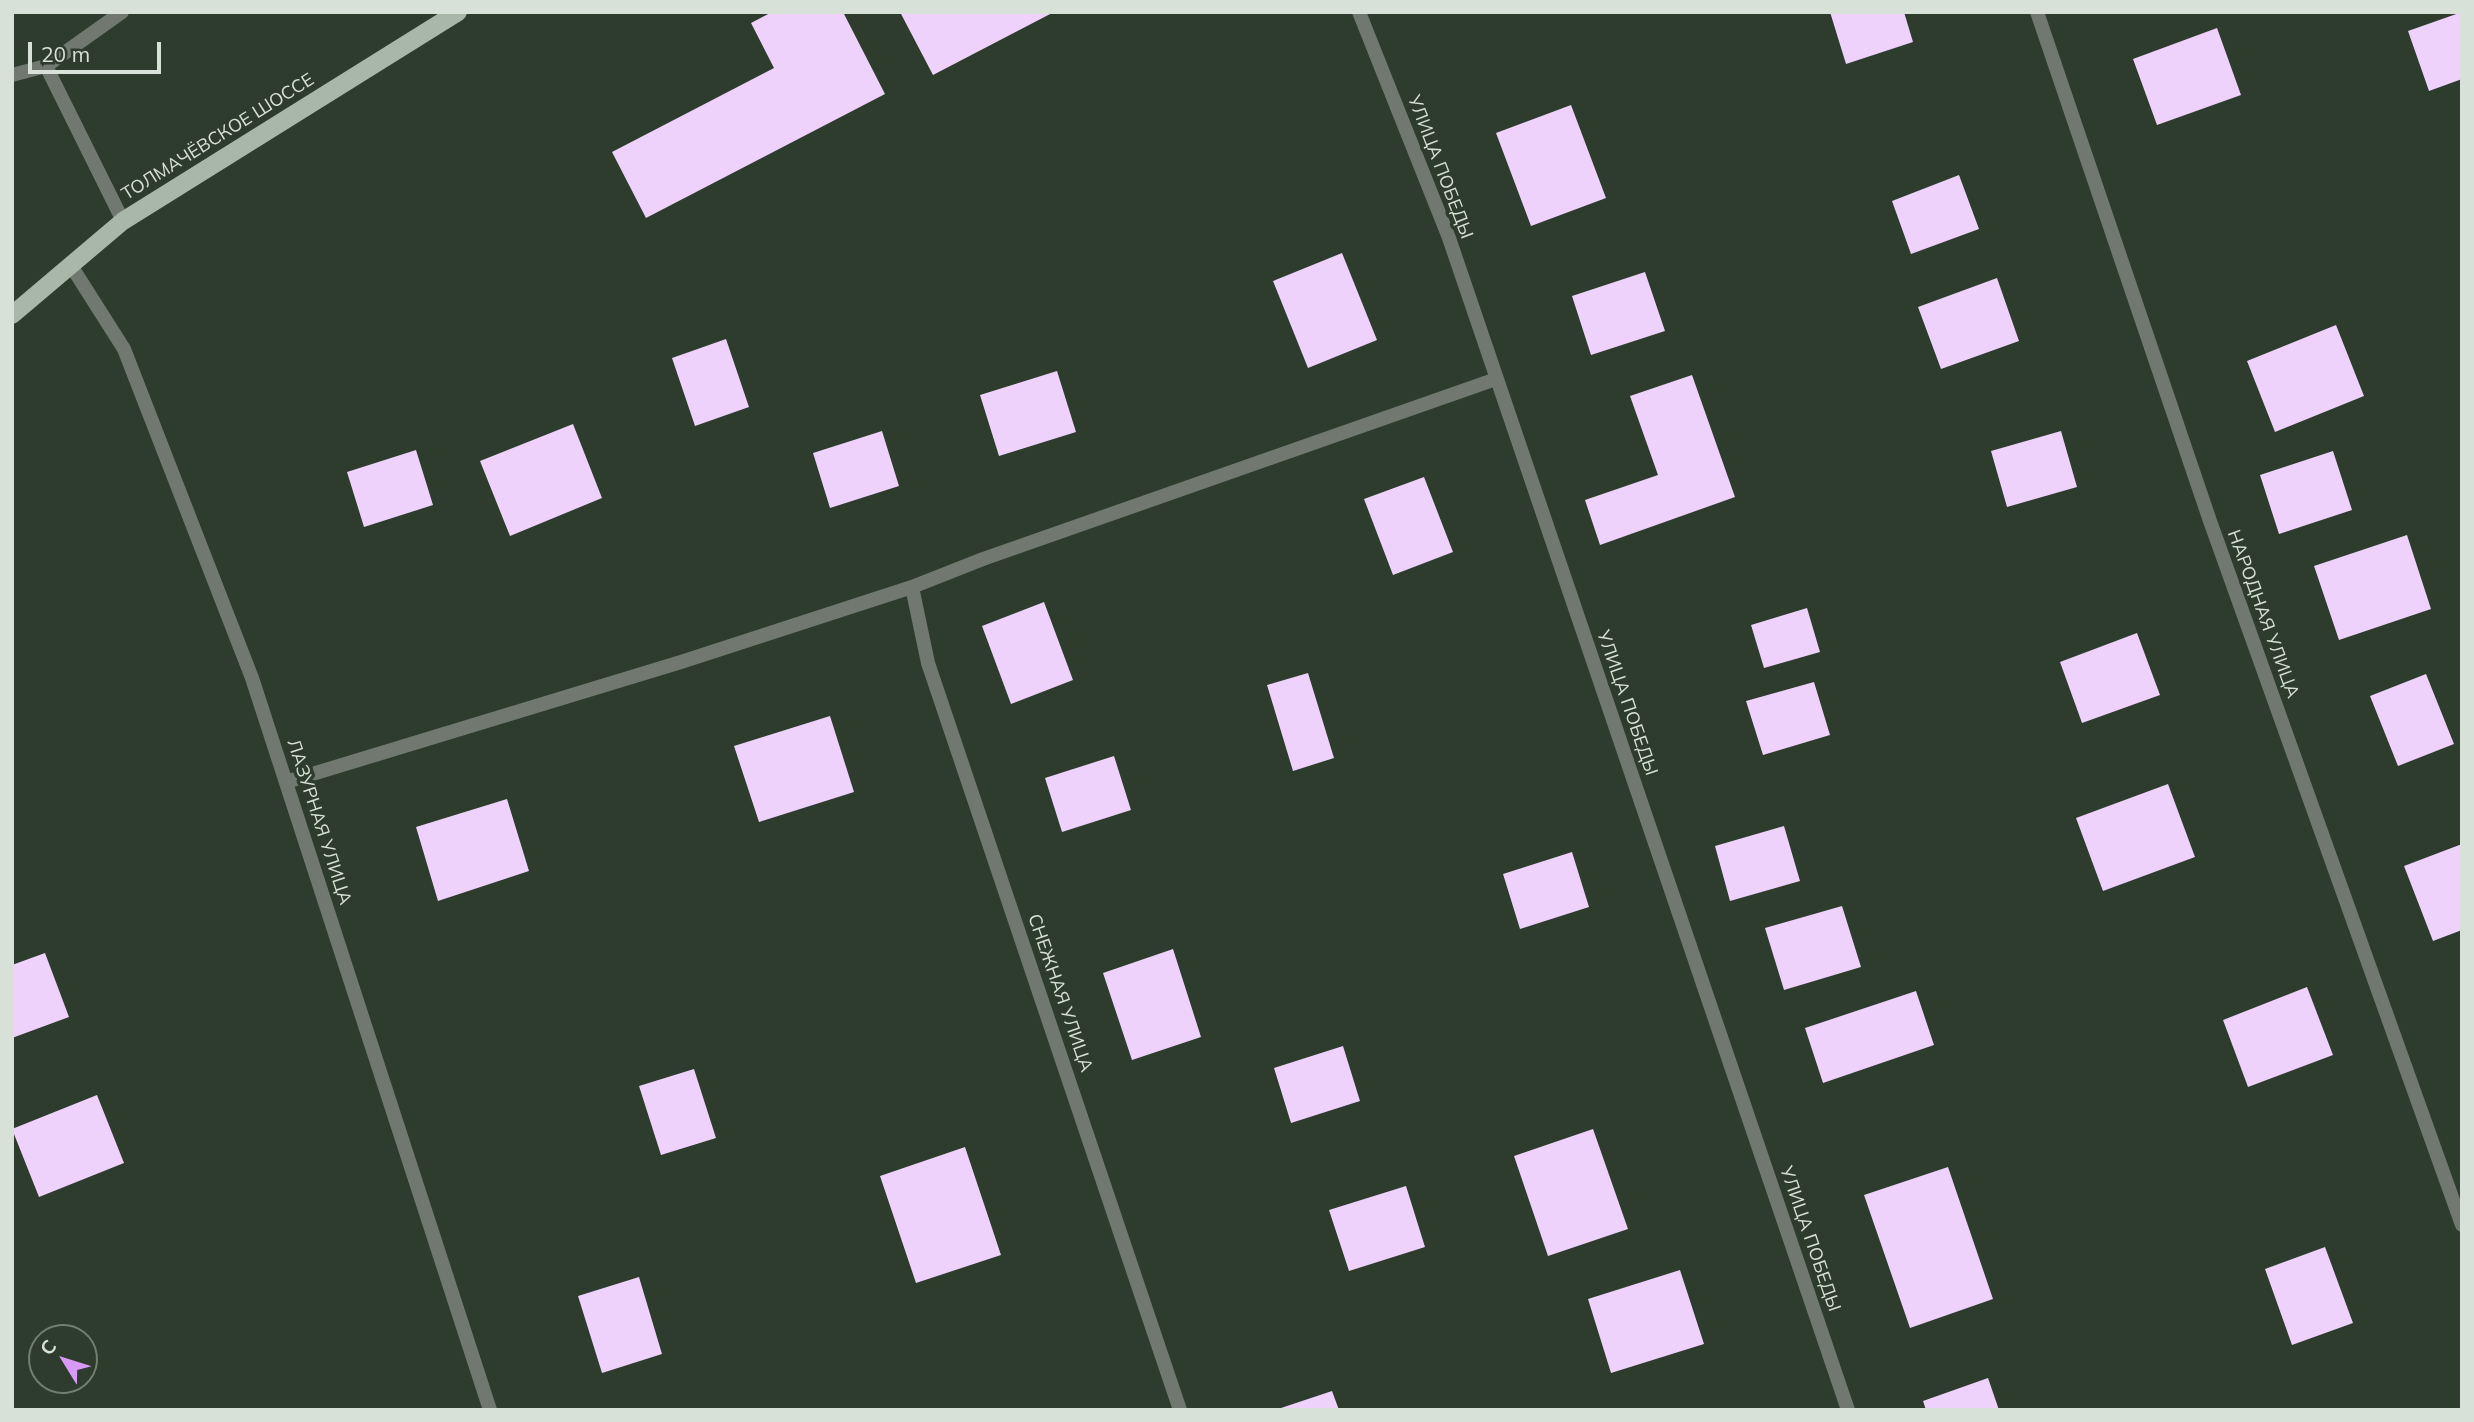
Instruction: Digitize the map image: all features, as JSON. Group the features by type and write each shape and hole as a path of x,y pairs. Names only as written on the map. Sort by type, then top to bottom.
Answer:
{"main road":[{"name":"ТОЛМАЧЁВСКОЕ ШОССЕ","path":"12,315 123,221 458,12"}],"street":[{"path":"12,75 46,66 122,12"},
{"name":"УЛИЦА ПОБЕДЫ","path":"1359,12 1448,238 1848,1410"},
{"name":"НАРОДНАЯ УЛИЦА","path":"2037,12 2210,521 2462,1225"},
{"path":"46,66 123,221"},
{"name":"ЛАЗУРНАЯ УЛИЦА","path":"70,264 124,349 252,678 490,1410"},
{"path":"286,782 681,662 912,587 983,559 1496,379"},
{"name":"СНЕЖНАЯ УЛИЦА","path":"912,587 929,663 1180,1410"}],"building":[{"path":"772,12 843,12 885,94 646,218 612,152 774,68 751,23"},
{"path":"900,12 1054,12 933,75"},
{"path":"1830,12 1904,12 1913,42 1846,64"},
{"path":"2462,12 2462,79 2429,91 2408,31"},
{"path":"2217,28 2241,95 2157,125 2133,59"},
{"path":"1571,105 1606,198 1531,226 1496,133"},
{"path":"1959,175 1979,229 1911,254 1892,201"},
{"path":"1342,253 1377,340 1308,368 1273,281"},
{"path":"1645,272 1665,331 1591,355 1572,296"},
{"path":"1997,278 2019,341 1941,369 1918,307"},
{"path":"2336,325 2364,396 2275,432 2247,361"},
{"path":"726,339 749,407 695,426 672,358"},
{"path":"1057,371 1076,432 999,456 980,395"},
{"path":"1692,375 1735,497 1600,545 1585,500 1658,475 1630,396"},
{"path":"573,424 602,498 510,536 480,461"},
{"path":"882,431 899,486 830,508 813,453"},
{"path":"2061,431 2077,487 2007,507 1991,451"},
{"path":"416,450 433,505 364,527 347,472"},
{"path":"2333,451 2352,510 2279,534 2260,475"},
{"path":"1424,477 1453,552 1393,575 1364,499"},
{"path":"2407,535 2431,609 2339,640 2314,566"},
{"path":"1044,602 1073,680 1011,704 982,626"},
{"path":"1807,608 1820,652 1764,668 1751,625"},
{"path":"2137,633 2160,695 2082,723 2060,662"},
{"path":"1308,673 1334,758 1293,771 1267,685"},
{"path":"2426,674 2454,744 2398,766 2370,696"},
{"path":"1814,682 1830,735 1763,755 1746,701"},
{"path":"830,716 854,792 759,822 734,746"},
{"path":"1114,756 1131,810 1062,832 1045,778"},
{"path":"2168,784 2195,857 2103,891 2076,818"},
{"path":"507,799 529,871 438,901 416,827"},
{"path":"1784,826 1800,881 1730,901 1715,846"},
{"path":"2462,844 2462,930 2433,941 2404,866"},
{"path":"1572,852 1589,907 1520,929 1503,874"},
{"path":"1842,906 1861,967 1784,990 1765,928"},
{"path":"1173,949 1201,1037 1132,1060 1103,973"},
{"path":"45,953 69,1017 12,1038 12,965"},
{"path":"2307,987 2333,1055 2248,1087 2223,1020"},
{"path":"1916,991 1934,1045 1823,1083 1805,1028"},
{"path":"1343,1046 1360,1101 1291,1123 1274,1068"},
{"path":"694,1069 716,1138 661,1155 639,1086"},
{"path":"97,1095 124,1163 39,1197 12,1129"},
{"path":"1593,1129 1628,1229 1548,1256 1514,1156"},
{"path":"965,1147 1001,1255 916,1283 880,1176"},
{"path":"1948,1167 1993,1299 1910,1328 1864,1195"},
{"path":"1406,1186 1425,1247 1349,1271 1329,1210"},
{"path":"2325,1247 2353,1323 2292,1345 2265,1269"},
{"path":"1680,1270 1704,1344 1611,1373 1588,1299"},
{"path":"639,1277 662,1354 602,1373 578,1296"},
{"path":"1988,1378 1999,1410 1926,1410 1923,1401"},
{"path":"1332,1391 1339,1410 1278,1409"}]}
